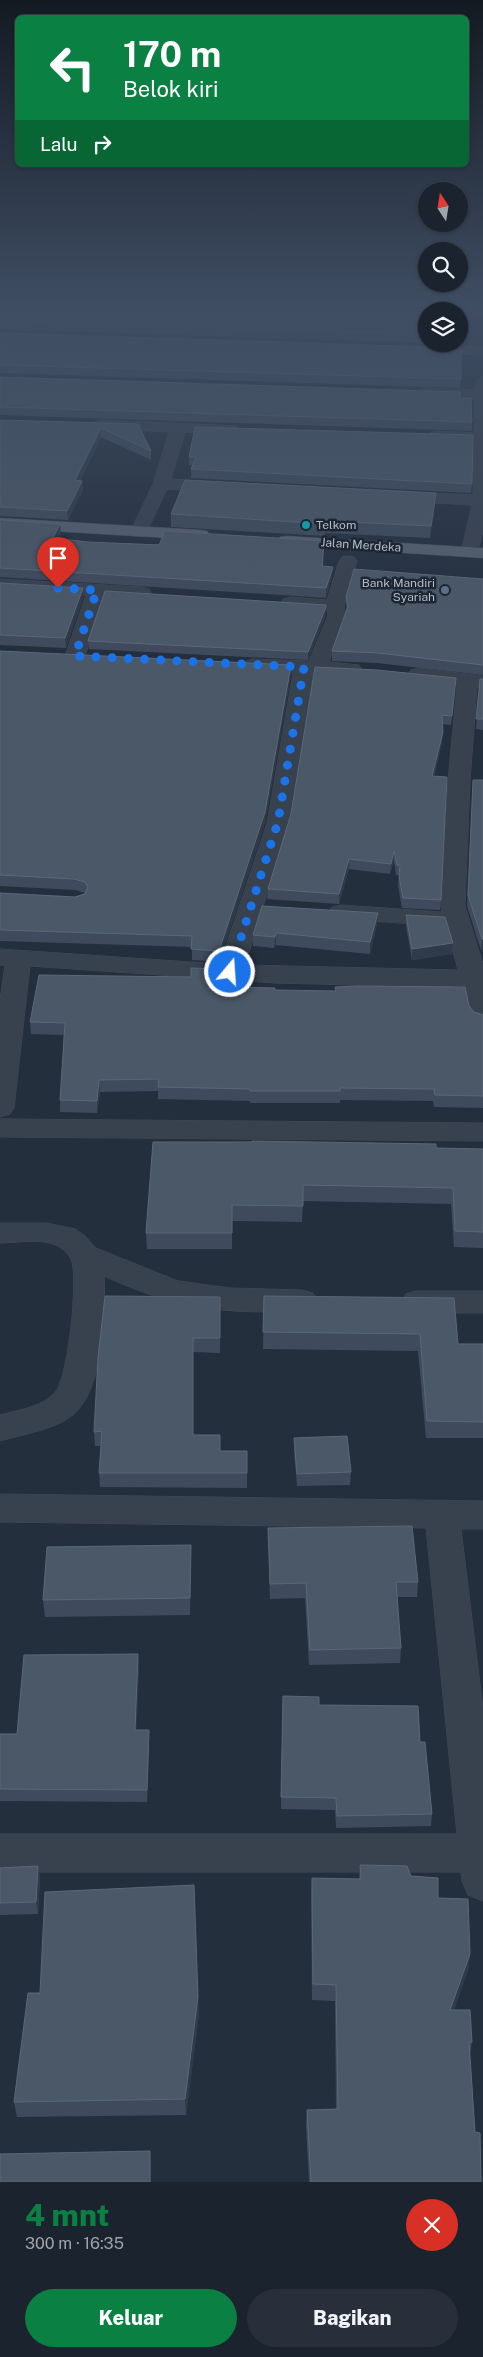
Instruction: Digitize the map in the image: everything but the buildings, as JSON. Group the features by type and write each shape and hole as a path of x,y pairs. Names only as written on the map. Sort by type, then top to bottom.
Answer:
{"main road":[{"path":"0,523 217,536"},
{"name":"Jalan Merdeka","path":"266,539 477,552"},
{"name":"Jalan Merdeka","path":"278,557 483,570"}],"street":[{"path":"477,552 481,505 483,412"},
{"path":"89,425 247,430"},
{"path":"139,532 162,484 178,428"},
{"path":"423,436 482,441"},
{"path":"162,484 231,488"},
{"path":"381,495 481,505"},
{"path":"230,972 261,907 310,667 337,615 336,606 348,562"},
{"path":"0,585 156,594"},
{"path":"75,656 97,590"},
{"path":"276,602 336,606"},
{"path":"235,664 367,670"},
{"path":"396,672 475,682 458,781 453,906 478,974 483,1017"},
{"path":"458,781 483,783"},
{"path":"320,911 457,920"},
{"path":"0,1108 9,958 230,972 430,979 478,974"},
{"path":"0,1128 483,1132"},
{"path":"0,1233 46,1233 70,1239 86,1256 162,1287 198,1296 244,1300 329,1301"},
{"path":"0,1428 51,1412 68,1400 74,1388 85,1351 89,1275 86,1256"},
{"path":"387,1302 483,1302"},
{"path":"0,1508 483,1515"},
{"path":"0,1853 482,1862 442,1515"}],"place":[{"name":"Telkom","path":"306,525"},
{"name":"Bank Mandiri Syariah","path":"445,590"}],"route":[{"path":"58,588 97,590 75,656 304,667 278,822 230,972"}]}
